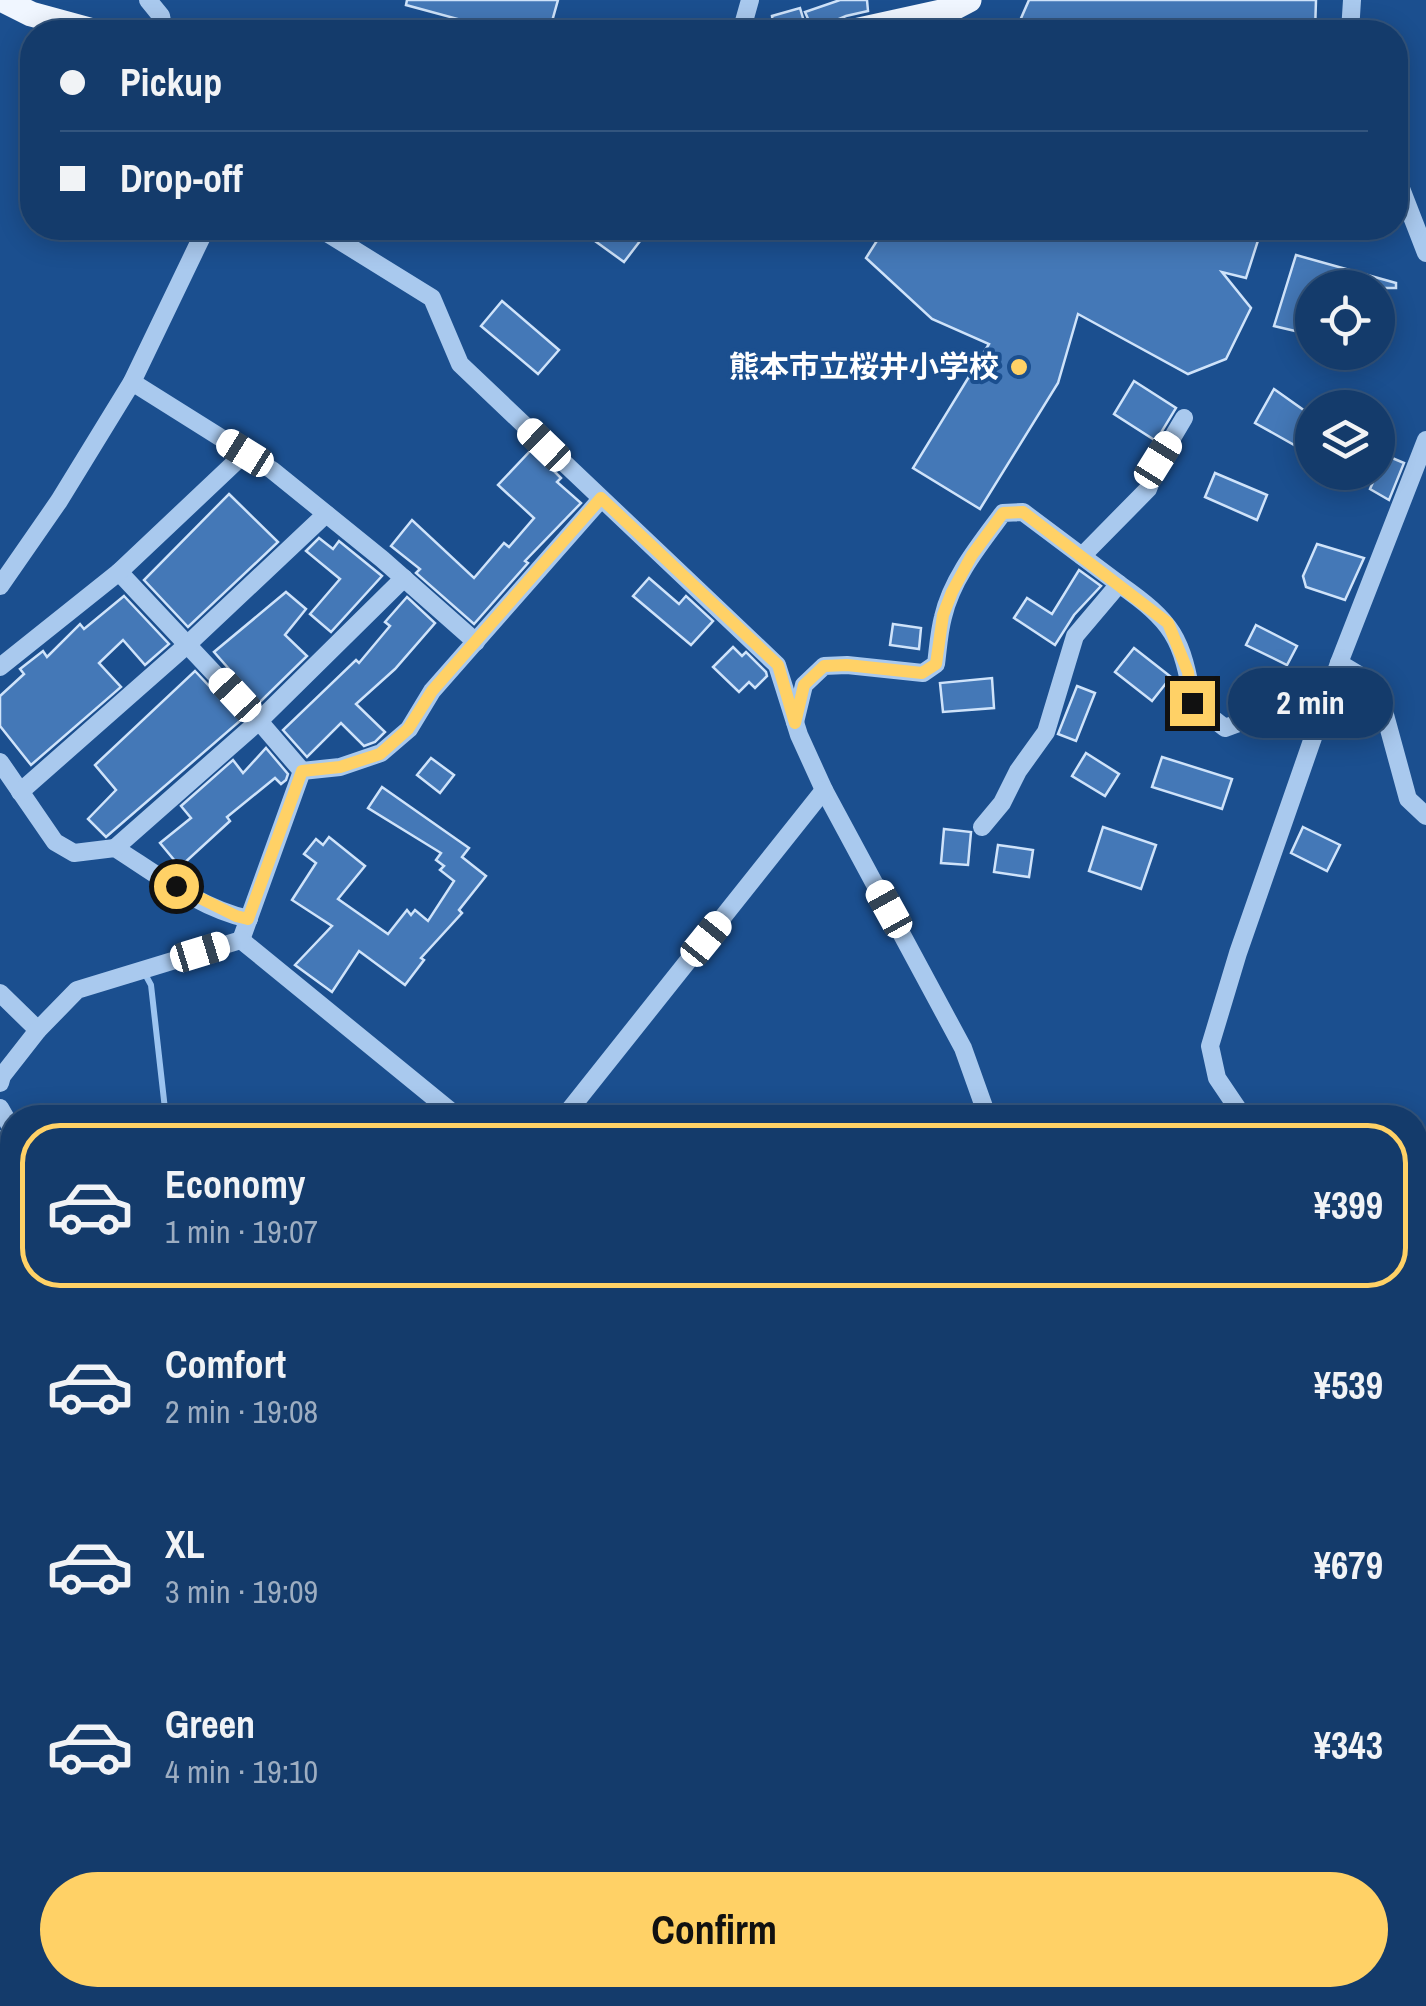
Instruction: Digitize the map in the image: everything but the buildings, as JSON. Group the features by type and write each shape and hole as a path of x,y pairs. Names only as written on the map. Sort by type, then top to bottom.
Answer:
{"main road":[{"path":"3,0 54,20"},
{"path":"905,20 950,10 969,0"}],"street":[{"path":"1408,206 1426,252"},
{"path":"0,586 59,501 132,382 200,240"},
{"path":"338,240 432,298 460,364 778,665 795,723 824,790 963,1048 983,1105"},
{"path":"132,382 272,470 476,642"},
{"path":"1082,556 1148,489 1158,460 1184,418"},
{"path":"1235,1105 1217,1078 1210,1046 1238,953 1330,689 1426,440"},
{"path":"0,667 119,572 245,453"},
{"path":"302,771 340,767 380,754 408,729 432,691 601,498"},
{"path":"795,723 804,685 824,666 922,673 936,664 943,615 952,592 972,555 1003,513 1023,512 1168,623 1188,672 1192,703 1225,728 1244,721 1276,680 1297,675 1330,689"},
{"path":"20,792 188,644 326,514"},
{"path":"119,572 302,771"},
{"path":"0,762 54,842 74,853 115,848 259,720 404,578"},
{"path":"982,828 1046,732 1074,636 1119,584"},
{"path":"1340,663 1364,678 1380,700 1408,798 1426,816"},
{"path":"241,940 302,771"},
{"path":"573,1105 824,790"},
{"path":"115,848 176,886 248,919"},
{"path":"0,1083 38,1030 77,990 241,940"},
{"path":"241,940 443,1105"},
{"path":"0,993 38,1030"}],"waterway":[{"path":"145,974 151,985 165,1105"}],"place":[{"name":"熊本市立桜井小学校","path":"1019,367"}],"route":[{"path":"176,886 248,919 302,771 340,767 380,754 408,729 432,691 601,498 778,665 795,723 804,685 824,666 922,673 936,664 943,615 952,592 972,555 1003,513 1023,512 1039,522 1168,623 1188,672 1192,703"}]}
